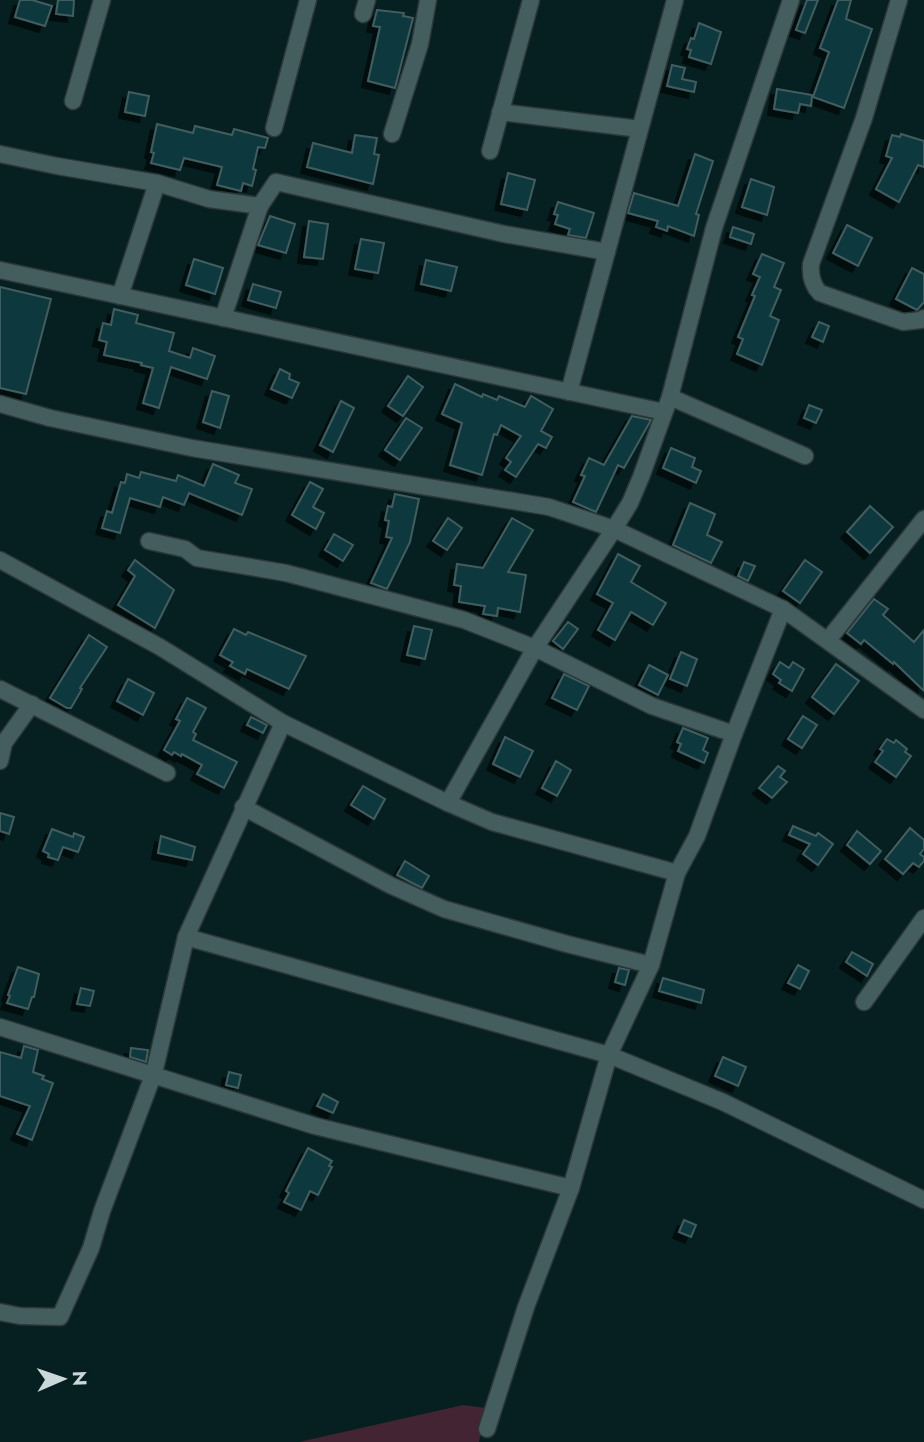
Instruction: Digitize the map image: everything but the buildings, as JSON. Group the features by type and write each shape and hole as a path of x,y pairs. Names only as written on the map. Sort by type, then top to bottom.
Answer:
{"street":[{"path":"73,101 103,0"},
{"path":"274,128 307,0"},
{"path":"392,134 420,44 428,0"},
{"path":"490,152 531,0"},
{"path":"569,391 675,0"},
{"path":"448,803 535,648 630,503 667,405 714,228 791,0"},
{"path":"899,0 864,118 811,264 810,274 814,287 820,293 903,322 924,318"},
{"path":"500,112 640,129"},
{"path":"0,154 157,183 209,199 260,206"},
{"path":"223,318 260,206 276,182 504,234 607,252"},
{"path":"120,296 157,183"},
{"path":"0,270 569,391 667,405 805,456"},
{"path":"0,404 58,420 192,448 549,507 614,529 783,609 924,710"},
{"path":"828,640 924,519"},
{"path":"149,541 185,549 197,558 286,573 464,620 535,648 653,706 734,734"},
{"path":"0,560 160,647 283,723 448,803 492,822 677,873"},
{"path":"487,1429 526,1307 571,1188 609,1055 651,965 677,873 697,836 783,609"},
{"path":"0,689 167,773"},
{"path":"0,761 4,743 32,704"},
{"path":"0,1311 20,1316 60,1317 91,1248 102,1211 154,1073 186,937 283,723"},
{"path":"243,807 390,885 444,909 651,965"},
{"path":"864,1002 924,918"},
{"path":"186,937 609,1055 723,1102 924,1200"},
{"path":"0,1027 154,1073 315,1126 571,1188"}],"shaded area":[{"path":"463,1405 486,1408 479,1442 299,1442"}]}
